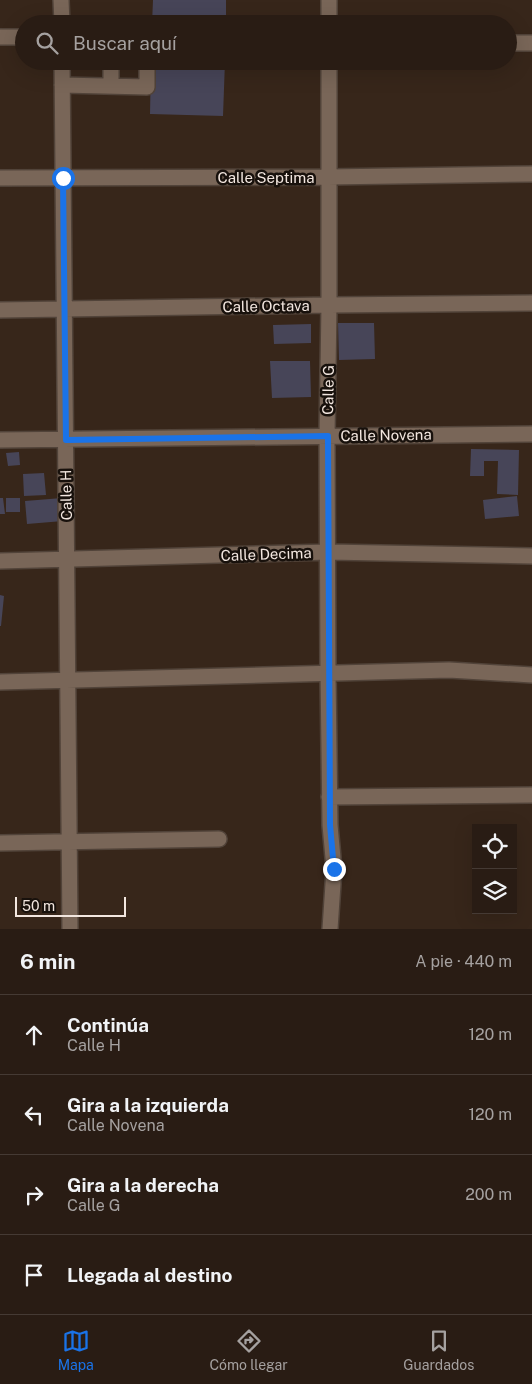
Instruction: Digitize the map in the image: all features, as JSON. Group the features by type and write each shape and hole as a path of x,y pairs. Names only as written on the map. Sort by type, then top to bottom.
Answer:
{"street":[{"path":"61,0 62,15"},
{"path":"329,0 329,15"},
{"path":"0,37 15,37"},
{"path":"517,43 532,43"},
{"name":"Calle H","path":"62,70 70,929"},
{"path":"110,70 111,86"},
{"path":"62,85 146,86 146,70"},
{"name":"Calle G","path":"329,70 328,674 329,797 334,869 330,929"},
{"name":"Calle Septima","path":"0,178 532,174"},
{"name":"Calle Octava","path":"0,310 532,303"},
{"name":"Calle Novena","path":"0,440 532,434"},
{"name":"Calle Decima","path":"0,561 329,552 532,556"},
{"path":"0,682 449,670 532,675"},
{"path":"329,797 532,795"},
{"path":"0,842 219,839"}],"building":[{"path":"153,0 226,0 226,15 152,15"},
{"path":"151,70 225,70 223,116 150,114"},
{"path":"338,323 374,323 375,359 339,360"},
{"path":"311,324 311,343 274,344 273,325"},
{"path":"270,361 310,361 311,397 272,398"},
{"path":"471,449 519,450 518,495 497,494 498,461 484,461 484,476 470,476"},
{"path":"19,452 20,465 8,466 6,453"},
{"path":"44,473 46,495 24,496 23,474"},
{"path":"517,496 519,516 485,519 483,500"},
{"path":"0,498 3,498 5,514 0,514"},
{"path":"6,498 20,498 20,512 6,512"},
{"path":"62,498 63,521 27,524 25,501"},
{"path":"0,595 4,596 1,626 0,626"}],"route":[{"path":"63,178 66,440 328,436 330,825 334,869"}]}
